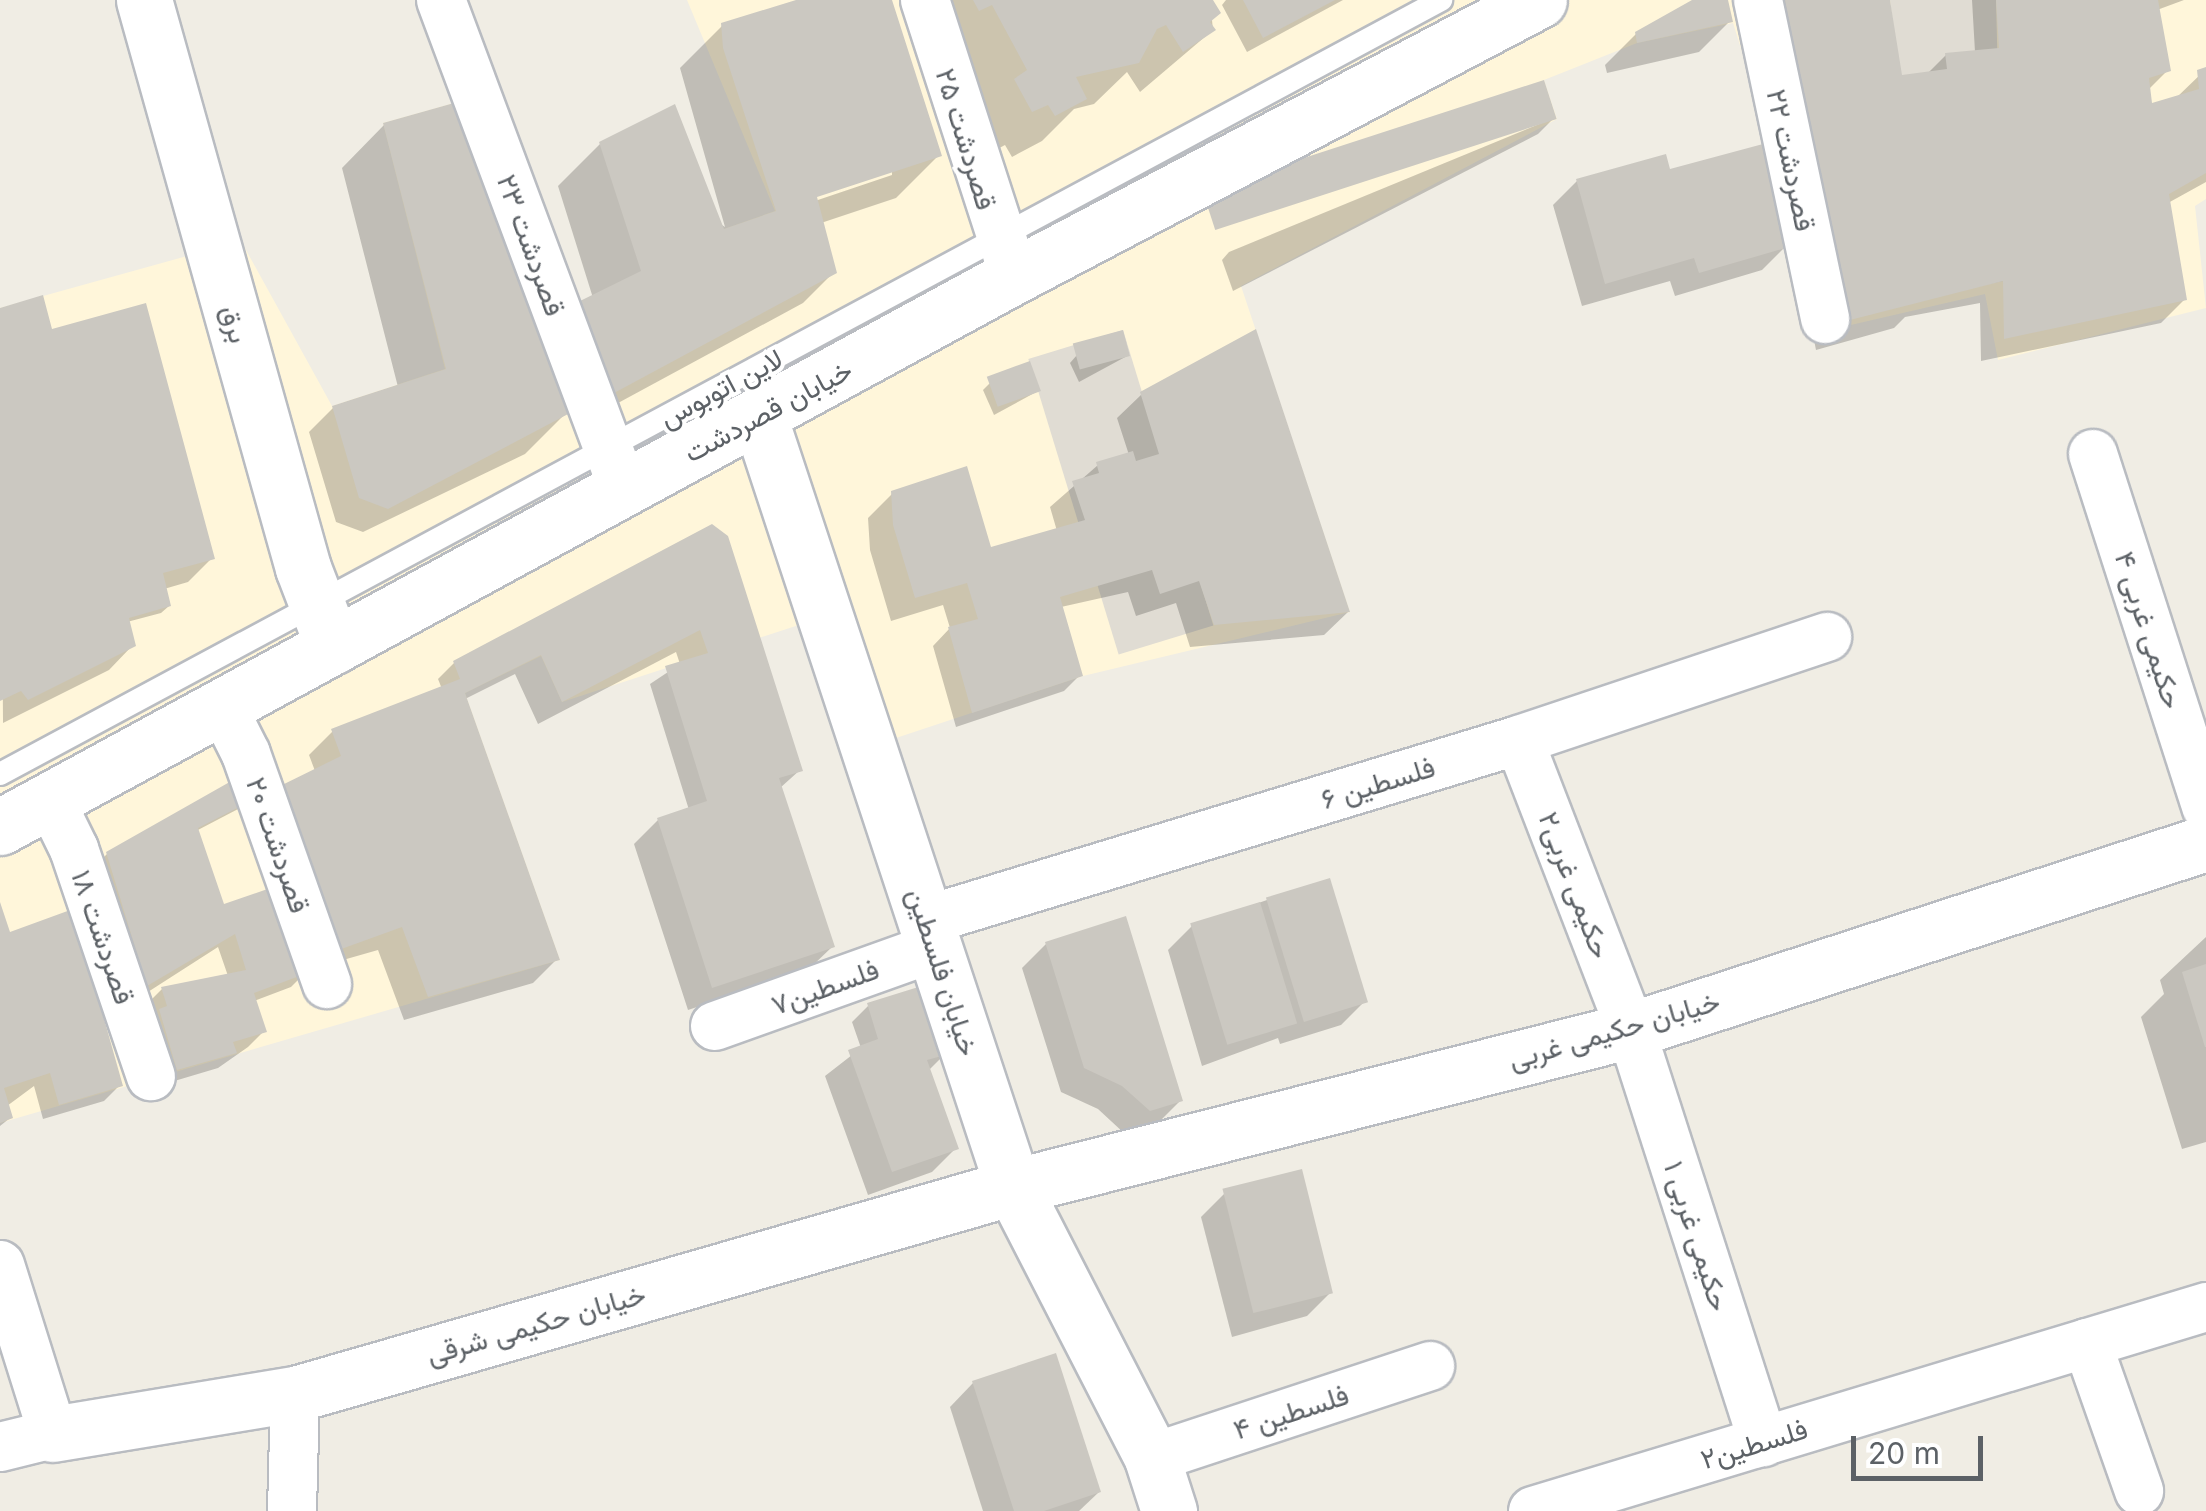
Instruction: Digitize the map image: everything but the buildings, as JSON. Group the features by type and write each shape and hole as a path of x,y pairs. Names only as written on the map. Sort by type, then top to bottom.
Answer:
{"street":[{"name":"برق","path":"144,0 325,626"},
{"name":"قصردشت ۲۳","path":"441,0 615,469"},
{"name":"قصردشت ۲۵","path":"925,0 1005,257"},
{"name":"خیابان قصردشت","path":"0,827 223,708 325,626 615,469 759,416 1005,257 1539,0"},
{"name":"قصردشت ۲۲","path":"1758,0 1825,319"},
{"name":"خیابان فلسطین","path":"759,416 1013,1187 1152,1458 1169,1511"},
{"name":"حکیمی غربی ۴","path":"2092,454 2206,807"},
{"name":"فلسطین ۶","path":"931,934 1828,637"},
{"name":"قصردشت ۲۰","path":"223,708 246,754 327,984"},
{"name":"حکیمی غربی۲","path":"1519,740 1631,1030"},
{"name":"قصردشت ۱۸","path":"50,800 74,850 151,1076"},
{"name":"خیابان حکیمی غربی","path":"1013,1187 1631,1030 2206,843"},
{"name":"۷فلسطین","path":"714,1026 931,934"},
{"name":"حکیمی غربی ۱","path":"1631,1030 1763,1442"},
{"name":"خیابان حکیمی شرقی","path":"53,1434 295,1394 1013,1187"},
{"path":"0,1265 53,1434 0,1446"},
{"name":"فلسطین۲","path":"1533,1511 2206,1308"},
{"path":"2087,1343 2139,1491"},
{"name":"۴ فلسطین","path":"1152,1458 1430,1366"},
{"path":"292,1511 295,1394"}],"lane":[{"name":"لاین اتوبوس","path":"615,469 1005,257 1440,0"},
{"path":"0,774 325,626"}],"shaded area":[{"path":"687,0 2206,0 2206,199 2195,206 2206,308 1998,360 1985,294 1829,330 1733,23 1637,43 1544,80 1557,119 1241,286 1350,612 1083,676 896,738 842,611 562,702 541,656 465,693 560,960 0,1123 0,308 241,241 332,406 445,369 383,123 454,103 537,325 724,229 775,211"},
{"path":"1890,0 1996,0 2003,281 1928,297"},
{"path":"1123,330 1213,625 1119,654 1028,359"}]}
